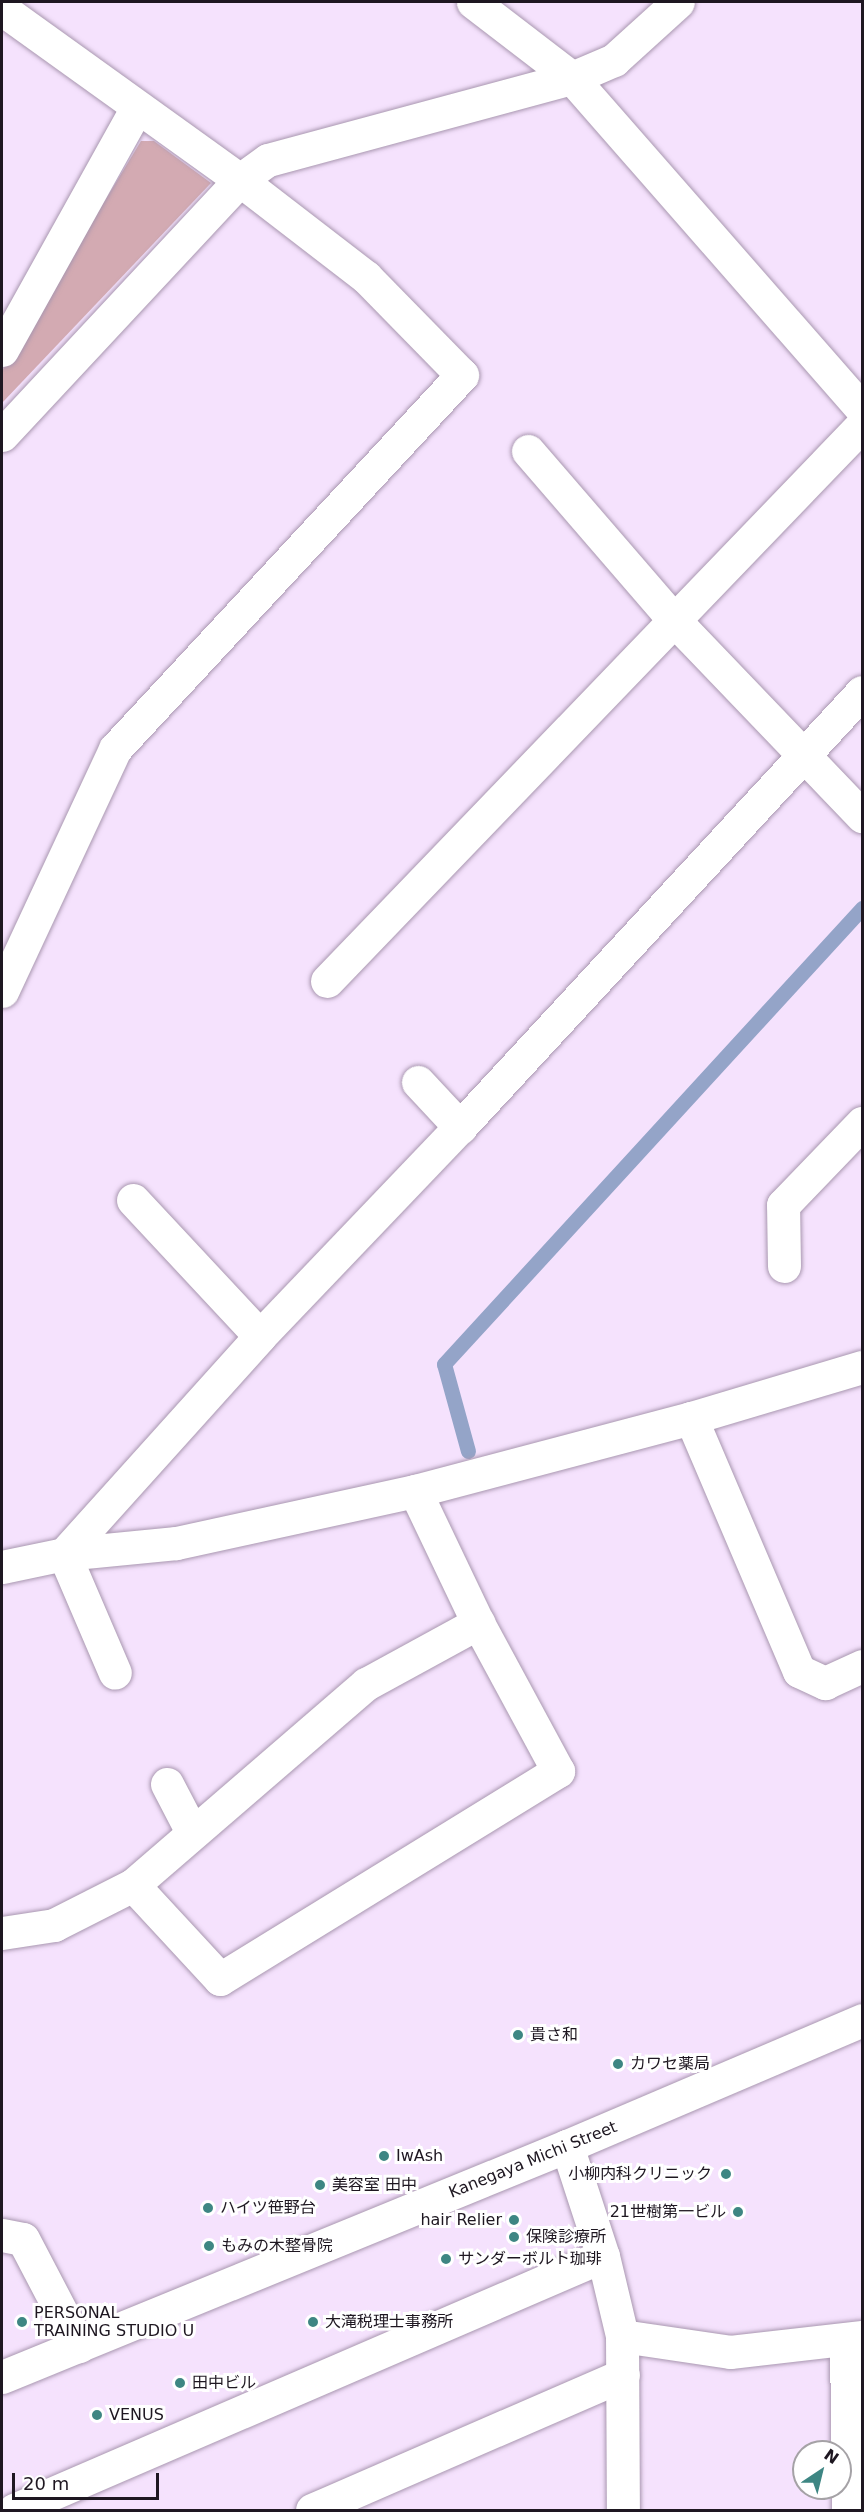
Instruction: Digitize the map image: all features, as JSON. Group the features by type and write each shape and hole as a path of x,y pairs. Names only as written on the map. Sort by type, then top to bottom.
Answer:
{"street":[{"path":"473,2 572,78 862,409"},
{"path":"2,435 240,180 268,160 572,78 614,60 678,2"},
{"path":"2,9 240,180 366,277 462,375 115,750 2,991"},
{"path":"2,350 137,107"},
{"path":"327,981 862,425"},
{"path":"528,451 674,620 802,758 862,816"},
{"path":"64,1554 260,1336 460,1127 862,692"},
{"path":"418,1082 460,1127"},
{"path":"784,1266 783,1205 862,1123"},
{"path":"134,1200 260,1336"},
{"path":"2,1567 64,1554 176,1543 415,1491 691,1418 862,1367"},
{"path":"691,1418 799,1671 825,1683 862,1666"},
{"path":"133,1885 220,1979 558,1771 478,1623 415,1491"},
{"path":"64,1554 115,1673"},
{"path":"2,1934 54,1925 133,1885 366,1684 478,1623"},
{"path":"167,1784 192,1832"},
{"name":"Kanegaya Michi Street","path":"2,2377 567,2146 862,2020"},
{"path":"567,2146 603,2256 622,2336 623,2511"},
{"path":"2,2235 23,2239 79,2346"},
{"path":"14,2511 603,2256"},
{"path":"622,2336 730,2352 854,2339 848,2511"},
{"path":"312,2511 623,2374"}],"shaded area":[{"path":"141,141 154,141 211,183 2,403 2,371"}],"waterway":[{"path":"468,1451 444,1364 862,908"}],"place":[{"name":"貴さ和","path":"518,2035"},
{"name":"カワセ薬局","path":"618,2064"},
{"name":"IwAsh","path":"384,2156"},
{"name":"小柳内科クリニック","path":"726,2174"},
{"name":"美容室 田中","path":"320,2185"},
{"name":"ハイツ笹野台","path":"208,2208"},
{"name":"21世樹第一ビル","path":"738,2212"},
{"name":"hair Relier","path":"514,2220"},
{"name":"保険診療所","path":"514,2237"},
{"name":"もみの木整骨院","path":"209,2246"},
{"name":"サンダーボルト珈琲","path":"446,2259"},
{"name":"PERSONAL TRAINING STUDIO U","path":"22,2322"},
{"name":"大滝税理士事務所","path":"313,2322"},
{"name":"田中ビル","path":"180,2383"},
{"name":"VENUS","path":"97,2415"}]}
